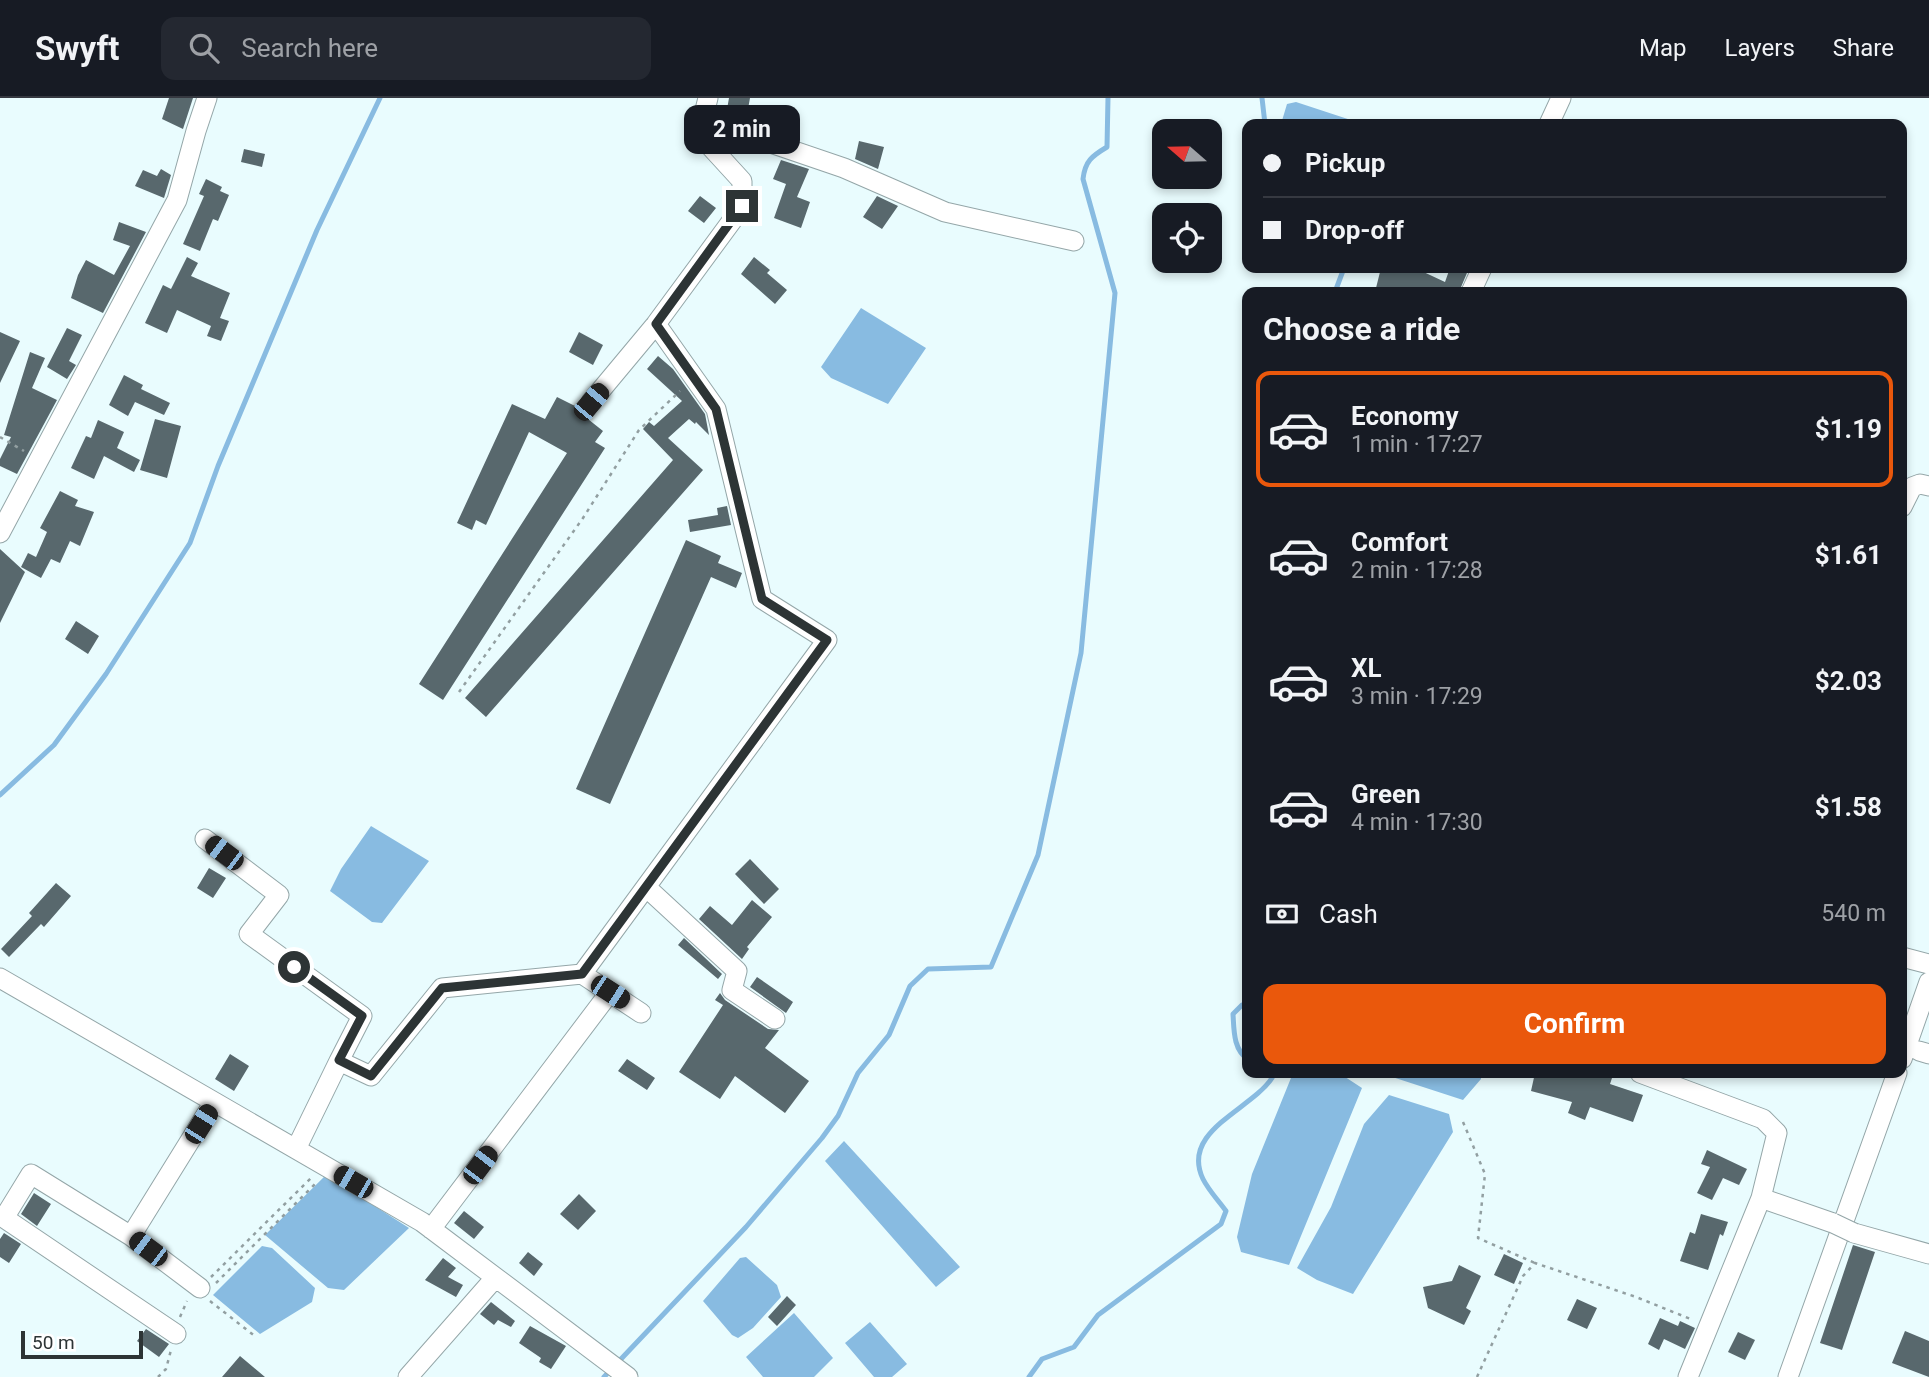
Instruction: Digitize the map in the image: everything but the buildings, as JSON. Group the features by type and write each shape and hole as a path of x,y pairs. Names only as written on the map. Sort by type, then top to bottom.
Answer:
{"street":[{"path":"0,533 177,200 207,98"},
{"path":"591,402 656,324 742,206 742,181 699,134 708,98"},
{"path":"1551,119 1561,98"},
{"path":"702,120 844,168 945,212 1074,241"},
{"path":"582,974 827,640 762,599 716,409 656,324"},
{"path":"1907,497 1912,487 1920,484 1929,486"},
{"path":"205,839 279,895 249,934 362,1016 296,1149"},
{"path":"646,887 737,971 732,990 775,1019"},
{"path":"1907,960 1928,970 1917,1054"},
{"path":"339,1060 371,1076 442,988 582,974 641,1013"},
{"path":"0,978 431,1230 619,1370"},
{"path":"431,1230 610,992"},
{"path":"1653,1078 1763,1119 1777,1133 1761,1198 1688,1377"},
{"path":"1788,1377 1895,1078"},
{"path":"131,1236 214,1102"},
{"path":"176,1334 4,1218 31,1174 131,1236 206,1290"},
{"path":"1761,1198 1854,1233 1929,1254"},
{"path":"408,1377 495,1278"}],"path":[{"path":"459,692 583,518 639,430 694,378"},
{"path":"0,437 39,459"},
{"path":"1463,1122 1485,1174 1478,1238 1535,1263 1636,1297 1709,1327"},
{"path":"206,1290 326,1167"},
{"path":"159,1377 166,1368 184,1303 206,1290 326,1167"},
{"path":"1476,1377 1523,1276 1535,1263"},
{"path":"206,1290 256,1337"}],"water":[{"path":"1296,102 1348,119 1282,119 1287,104"},
{"path":"861,308 926,348 888,404 831,378 821,367"},
{"path":"371,826 429,861 382,923 372,922 330,891 341,869"},
{"path":"1291,1078 1347,1078 1362,1088 1289,1265 1241,1252 1237,1237 1252,1174"},
{"path":"1395,1078 1481,1078 1463,1100"},
{"path":"1389,1095 1449,1114 1453,1132 1353,1294 1317,1280 1297,1268 1331,1207 1364,1124"},
{"path":"844,1141 960,1267 936,1287 825,1161"},
{"path":"326,1175 409,1228 344,1290 328,1288 265,1235"},
{"path":"262,1246 272,1248 315,1288 312,1302 260,1334 213,1295"},
{"path":"746,1257 777,1285 781,1297 753,1328 738,1338 732,1335 703,1301 740,1258"},
{"path":"794,1313 833,1358 814,1377 763,1377 746,1357"},
{"path":"870,1322 907,1364 892,1377 874,1377 845,1343"}],"waterway":[{"path":"0,795 54,745 106,674 190,543 218,466 317,230 380,98"},
{"path":"604,1377 746,1227 822,1138 838,1116 858,1073 889,1035 910,986 928,969 991,967 1038,855 1081,653 1115,293 1083,179 1090,160 1107,147 1108,98"},
{"path":"1262,98 1264,119"},
{"path":"1337,287 1342,273"},
{"path":"1242,1005 1233,1014 1234,1032 1242,1054"},
{"path":"1029,1377 1042,1359 1074,1347 1098,1315 1221,1224 1226,1211 1203,1179 1198,1162 1201,1147 1209,1134 1262,1090 1272,1078"}],"route":[{"path":"294,967 362,1016 339,1060 371,1076 442,988 582,974 827,640 762,599 716,409 656,324 742,206"}]}
